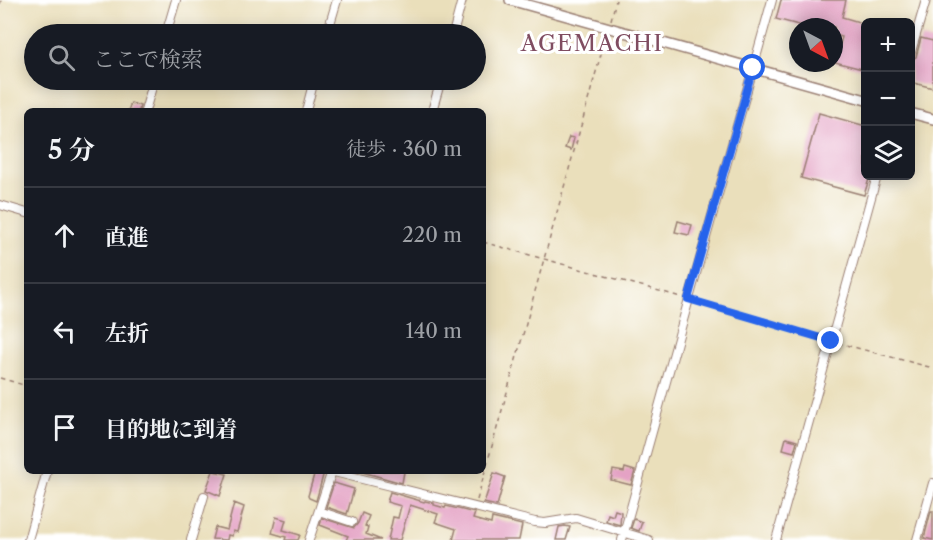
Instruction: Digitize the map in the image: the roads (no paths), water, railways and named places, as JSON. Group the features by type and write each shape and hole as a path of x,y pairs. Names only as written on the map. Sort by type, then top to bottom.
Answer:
{"main road":[{"path":"510,0 861,99"},
{"path":"915,114 933,119"}],"street":[{"path":"169,24 176,0"},
{"path":"330,24 337,0"},
{"path":"456,24 462,0"},
{"path":"623,536 772,0"},
{"path":"915,38 926,0"},
{"path":"146,108 151,90"},
{"path":"307,108 311,90"},
{"path":"433,108 438,90"},
{"path":"776,540 876,180"},
{"path":"0,205 24,212"},
{"path":"28,540 46,474"},
{"path":"309,540 331,474"},
{"path":"344,474 535,522 545,523 576,518 623,536 649,540"},
{"path":"917,540 933,483"},
{"path":"191,540 204,496"},
{"path":"319,511 352,522"}],"district":[{"name":"AGEMACHI","path":"592,43"}]}
